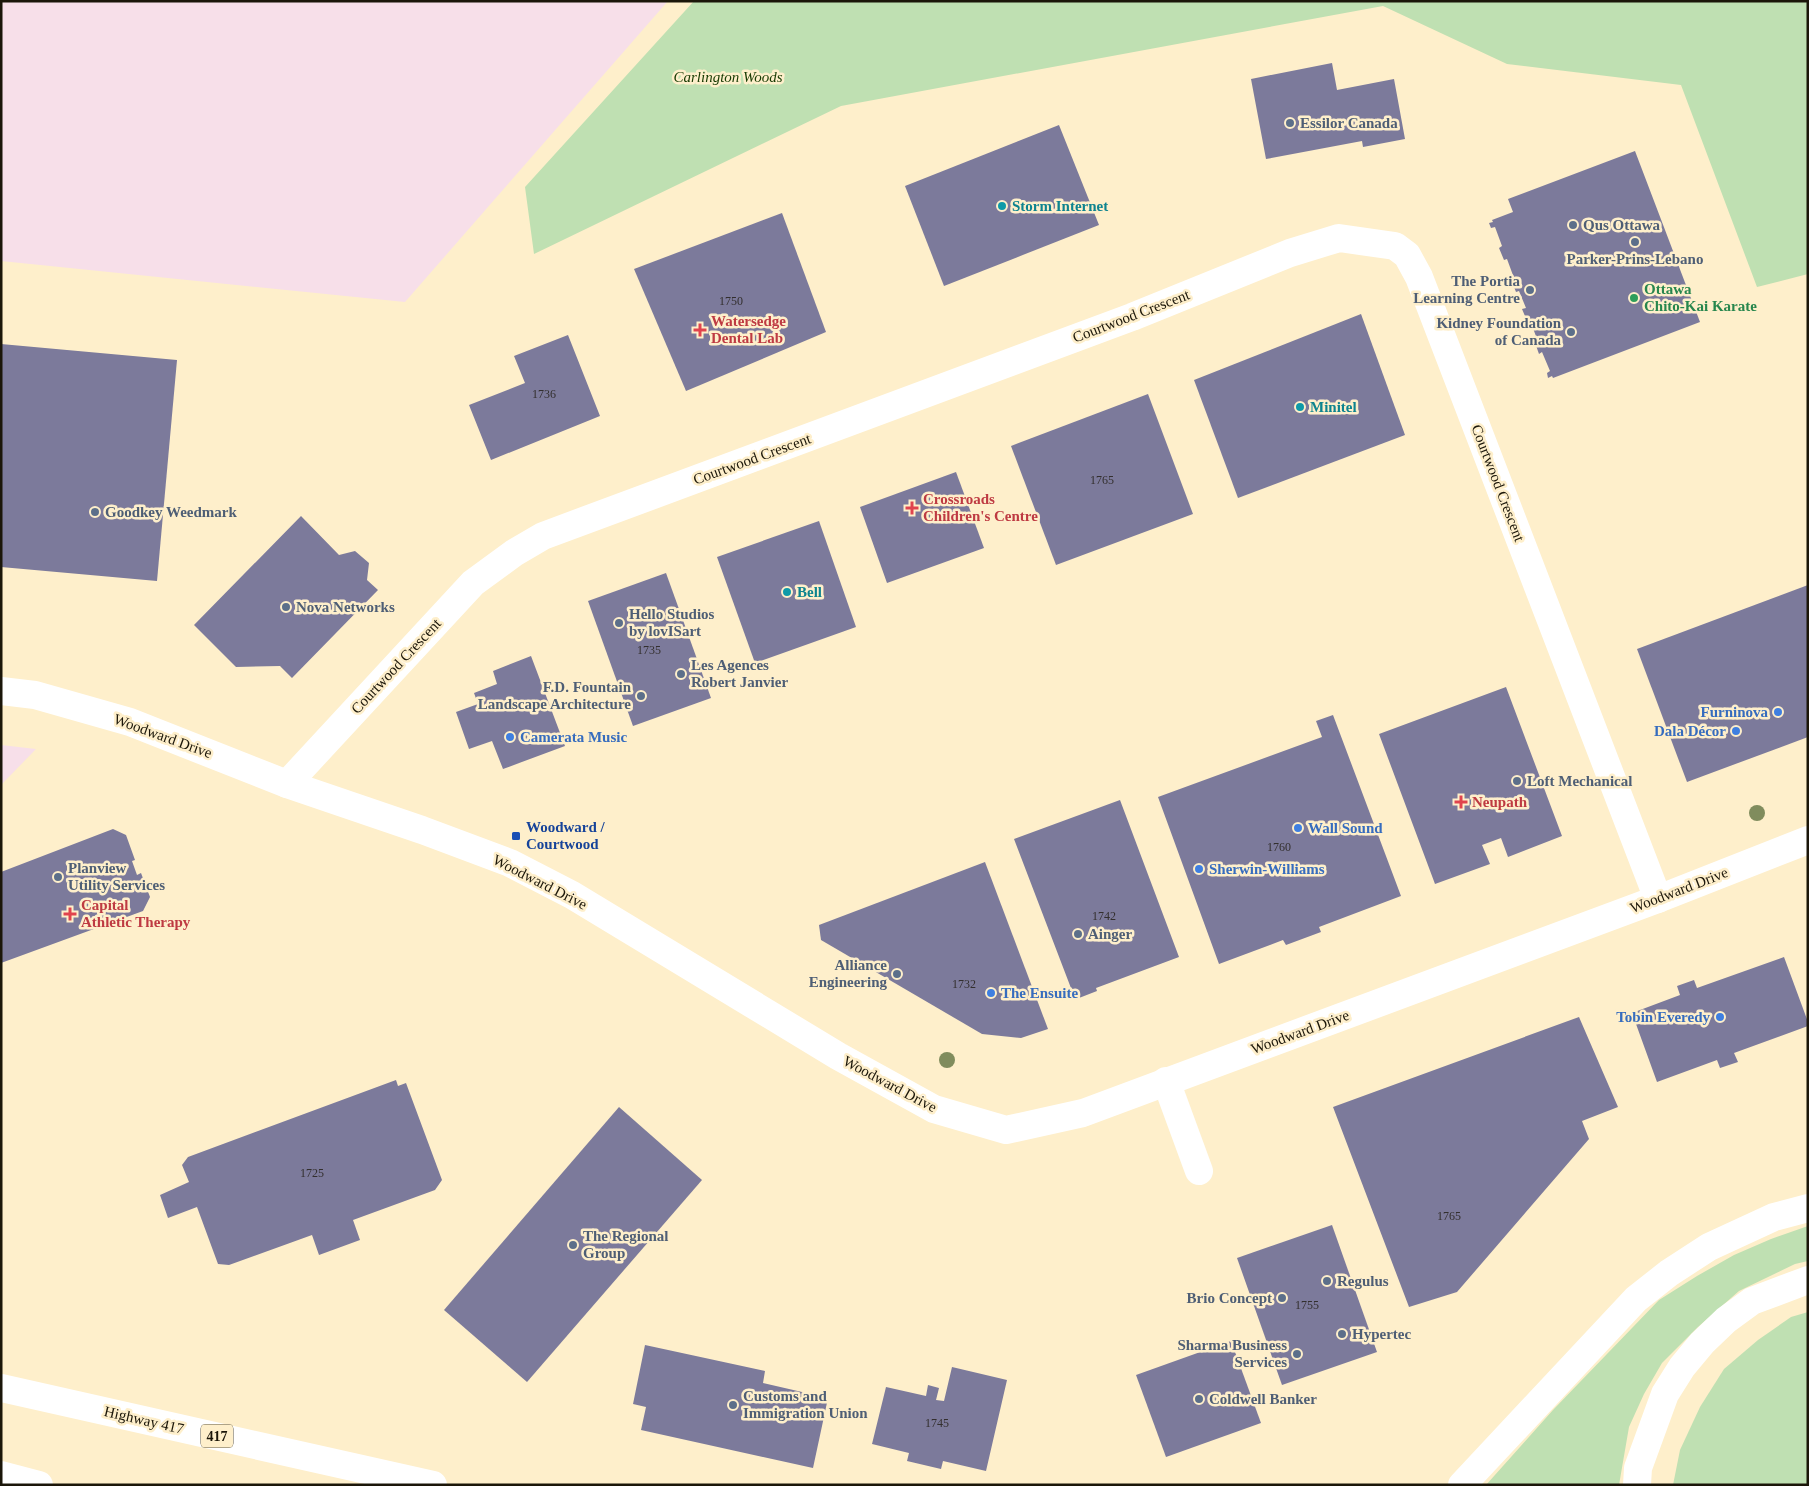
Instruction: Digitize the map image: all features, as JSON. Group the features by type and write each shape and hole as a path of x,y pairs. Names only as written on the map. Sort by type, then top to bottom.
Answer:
{"main road":[{"name":"Courtwood Crescent","path":"287,784 473,583 514,553 543,536 1132,317 1290,253 1339,238 1395,246 1407,255 1419,277 1658,899"},
{"name":"Woodward Drive","path":"1,691 35,696 130,722 287,784 422,830 510,863 572,895 838,1056 934,1109 1006,1130 1083,1113 1658,899 1808,840"},
{"path":"1166,1081 1199,1171"},
{"path":"1462,1485 1636,1299 1669,1273 1709,1247 1774,1217 1808,1208"},
{"path":"1637,1485 1638,1468 1665,1394 1682,1367 1702,1343 1726,1320 1752,1301 1808,1280"},
{"name":"Highway 417","path":"1,1388 433,1485"},
{"path":"1,1475 39,1485"}],"shaded area":[{"path":"1,1 668,1 405,302 1,261"},
{"path":"1,745 36,749 1,785"}],"green space":[{"name":"Carlington Woods","path":"694,1 1808,1 1808,274 1757,287 1681,85 1507,64 1383,6 841,106 534,254 525,187"},
{"path":"1808,1226 1808,1261 1795,1264 1739,1291 1698,1327 1662,1363 1644,1394 1629,1427 1619,1485 1486,1485 1553,1410 1659,1300 1734,1255"},
{"path":"1808,1312 1808,1485 1673,1485 1680,1450 1700,1407 1724,1369 1758,1340 1791,1317"}],"building":[{"path":"1332,63 1337,90 1394,79 1405,139 1363,147 1362,141 1266,159 1251,79"},
{"name":"Storm Internet","path":"1059,125 1099,225 944,286 905,186"},
{"path":"1635,151 1700,322 1553,378 1552,376 1548,378 1547,373 1550,371 1542,352 1539,354 1534,340 1537,339 1530,320 1527,321 1522,309 1526,308 1519,291 1516,292 1511,279 1514,278 1507,259 1504,260 1499,248 1502,246 1495,227 1491,228 1489,223 1513,212 1508,199"},
{"path":"782,213 826,332 686,391 634,269"},
{"name":"Minitel","path":"1361,314 1405,435 1238,498 1194,380"},
{"path":"568,335 600,416 491,460 469,405 525,383 514,356"},
{"path":"1,344 177,360 157,581 1,567"},
{"path":"1148,394 1193,514 1056,565 1011,446"},
{"path":"956,472 984,548 887,583 860,507"},
{"name":"Nova Networks","path":"301,516 339,555 355,551 369,563 367,580 378,590 292,678 280,666 236,667 194,625"},
{"name":"Bell","path":"819,521 856,627 755,663 717,557"},
{"path":"666,573 711,698 633,726 588,601"},
{"path":"1808,585 1808,737 1687,782 1637,649"},
{"path":"531,656 565,746 503,769 492,741 469,749 456,712 478,704 474,693 497,684 493,671"},
{"path":"1506,687 1562,836 1508,857 1501,838 1482,845 1490,864 1435,884 1379,734"},
{"path":"1333,715 1401,896 1319,927 1321,932 1286,945 1283,940 1219,964 1158,797 1322,737 1316,721"},
{"path":"1120,800 1179,957 1096,988 1097,991 1079,998 1078,994 1074,996 1014,839"},
{"path":"113,829 126,835 135,860 132,861 137,875 141,873 150,897 143,911 1,963 1,872"},
{"path":"985,862 1048,1029 1021,1038 982,1034 821,940 819,925"},
{"name":"Tobin Everedy","path":"1784,957 1808,1026 1734,1053 1738,1062 1720,1068 1717,1060 1657,1082 1632,1013 1680,995 1677,986 1694,980 1697,988"},
{"path":"1579,1017 1618,1107 1582,1121 1589,1139 1457,1292 1409,1307 1333,1107"},
{"path":"396,1080 398,1086 406,1083 442,1180 435,1190 353,1220 360,1240 319,1255 312,1235 229,1265 218,1264 197,1207 168,1218 160,1195 189,1182 182,1165 188,1157"},
{"name":"The Regional Group","path":"619,1107 702,1180 527,1382 444,1310"},
{"path":"1332,1225 1377,1352 1282,1385 1237,1258"},
{"name":"Coldwell Banker","path":"1231,1341 1261,1423 1166,1457 1136,1375"},
{"name":"Customs and Immigration Union","path":"645,1345 765,1371 763,1383 828,1398 813,1468 641,1430 646,1407 633,1404"},
{"path":"952,1367 1007,1380 986,1471 943,1461 941,1469 907,1461 909,1453 872,1444 886,1387 926,1396 928,1385 939,1388 936,1400 944,1401"}],"place":[{"name":"Essilor Canada","path":"1290,123"},
{"name":"Storm Internet","path":"1002,206"},
{"name":"Qus Ottawa","path":"1573,225"},
{"name":"Parker-Prins-Lebano","path":"1635,242"},
{"name":"The Portia Learning Centre","path":"1530,290"},
{"name":"Ottawa Chito-Kai Karate","path":"1634,298"},
{"name":"Watersedge Dental Lab","path":"700,330"},
{"name":"Kidney Foundation of Canada","path":"1571,332"},
{"name":"Minitel","path":"1300,407"},
{"name":"Crossroads Children's Centre","path":"912,508"},
{"name":"Goodkey Weedmark","path":"95,512"},
{"name":"Bell","path":"787,592"},
{"name":"Nova Networks","path":"286,607"},
{"name":"Hello Studios by lovISart","path":"619,623"},
{"name":"Les Agences Robert Janvier","path":"681,674"},
{"name":"F.D. Fountain Landscape Architecture","path":"641,696"},
{"name":"Furninova","path":"1778,712"},
{"name":"Dala Décor","path":"1736,731"},
{"name":"Camerata Music","path":"510,737"},
{"name":"Loft Mechanical","path":"1517,781"},
{"name":"Neupath","path":"1461,802"},
{"name":"Wall Sound","path":"1298,828"},
{"name":"Woodward / Courtwood","path":"516,836"},
{"name":"Sherwin-Williams","path":"1199,869"},
{"name":"Planview Utility Services","path":"58,877"},
{"name":"Capital Athletic Therapy","path":"70,914"},
{"name":"Ainger","path":"1078,934"},
{"name":"Alliance Engineering","path":"897,974"},
{"name":"The Ensuite","path":"991,993"},
{"name":"Tobin Everedy","path":"1720,1017"},
{"name":"The Regional Group","path":"573,1245"},
{"name":"Regulus","path":"1327,1281"},
{"name":"Brio Concept","path":"1282,1298"},
{"name":"Hypertec","path":"1342,1334"},
{"name":"Sharma Business Services","path":"1297,1354"},
{"name":"Coldwell Banker","path":"1199,1399"},
{"name":"Customs and Immigration Union","path":"733,1405"}]}
